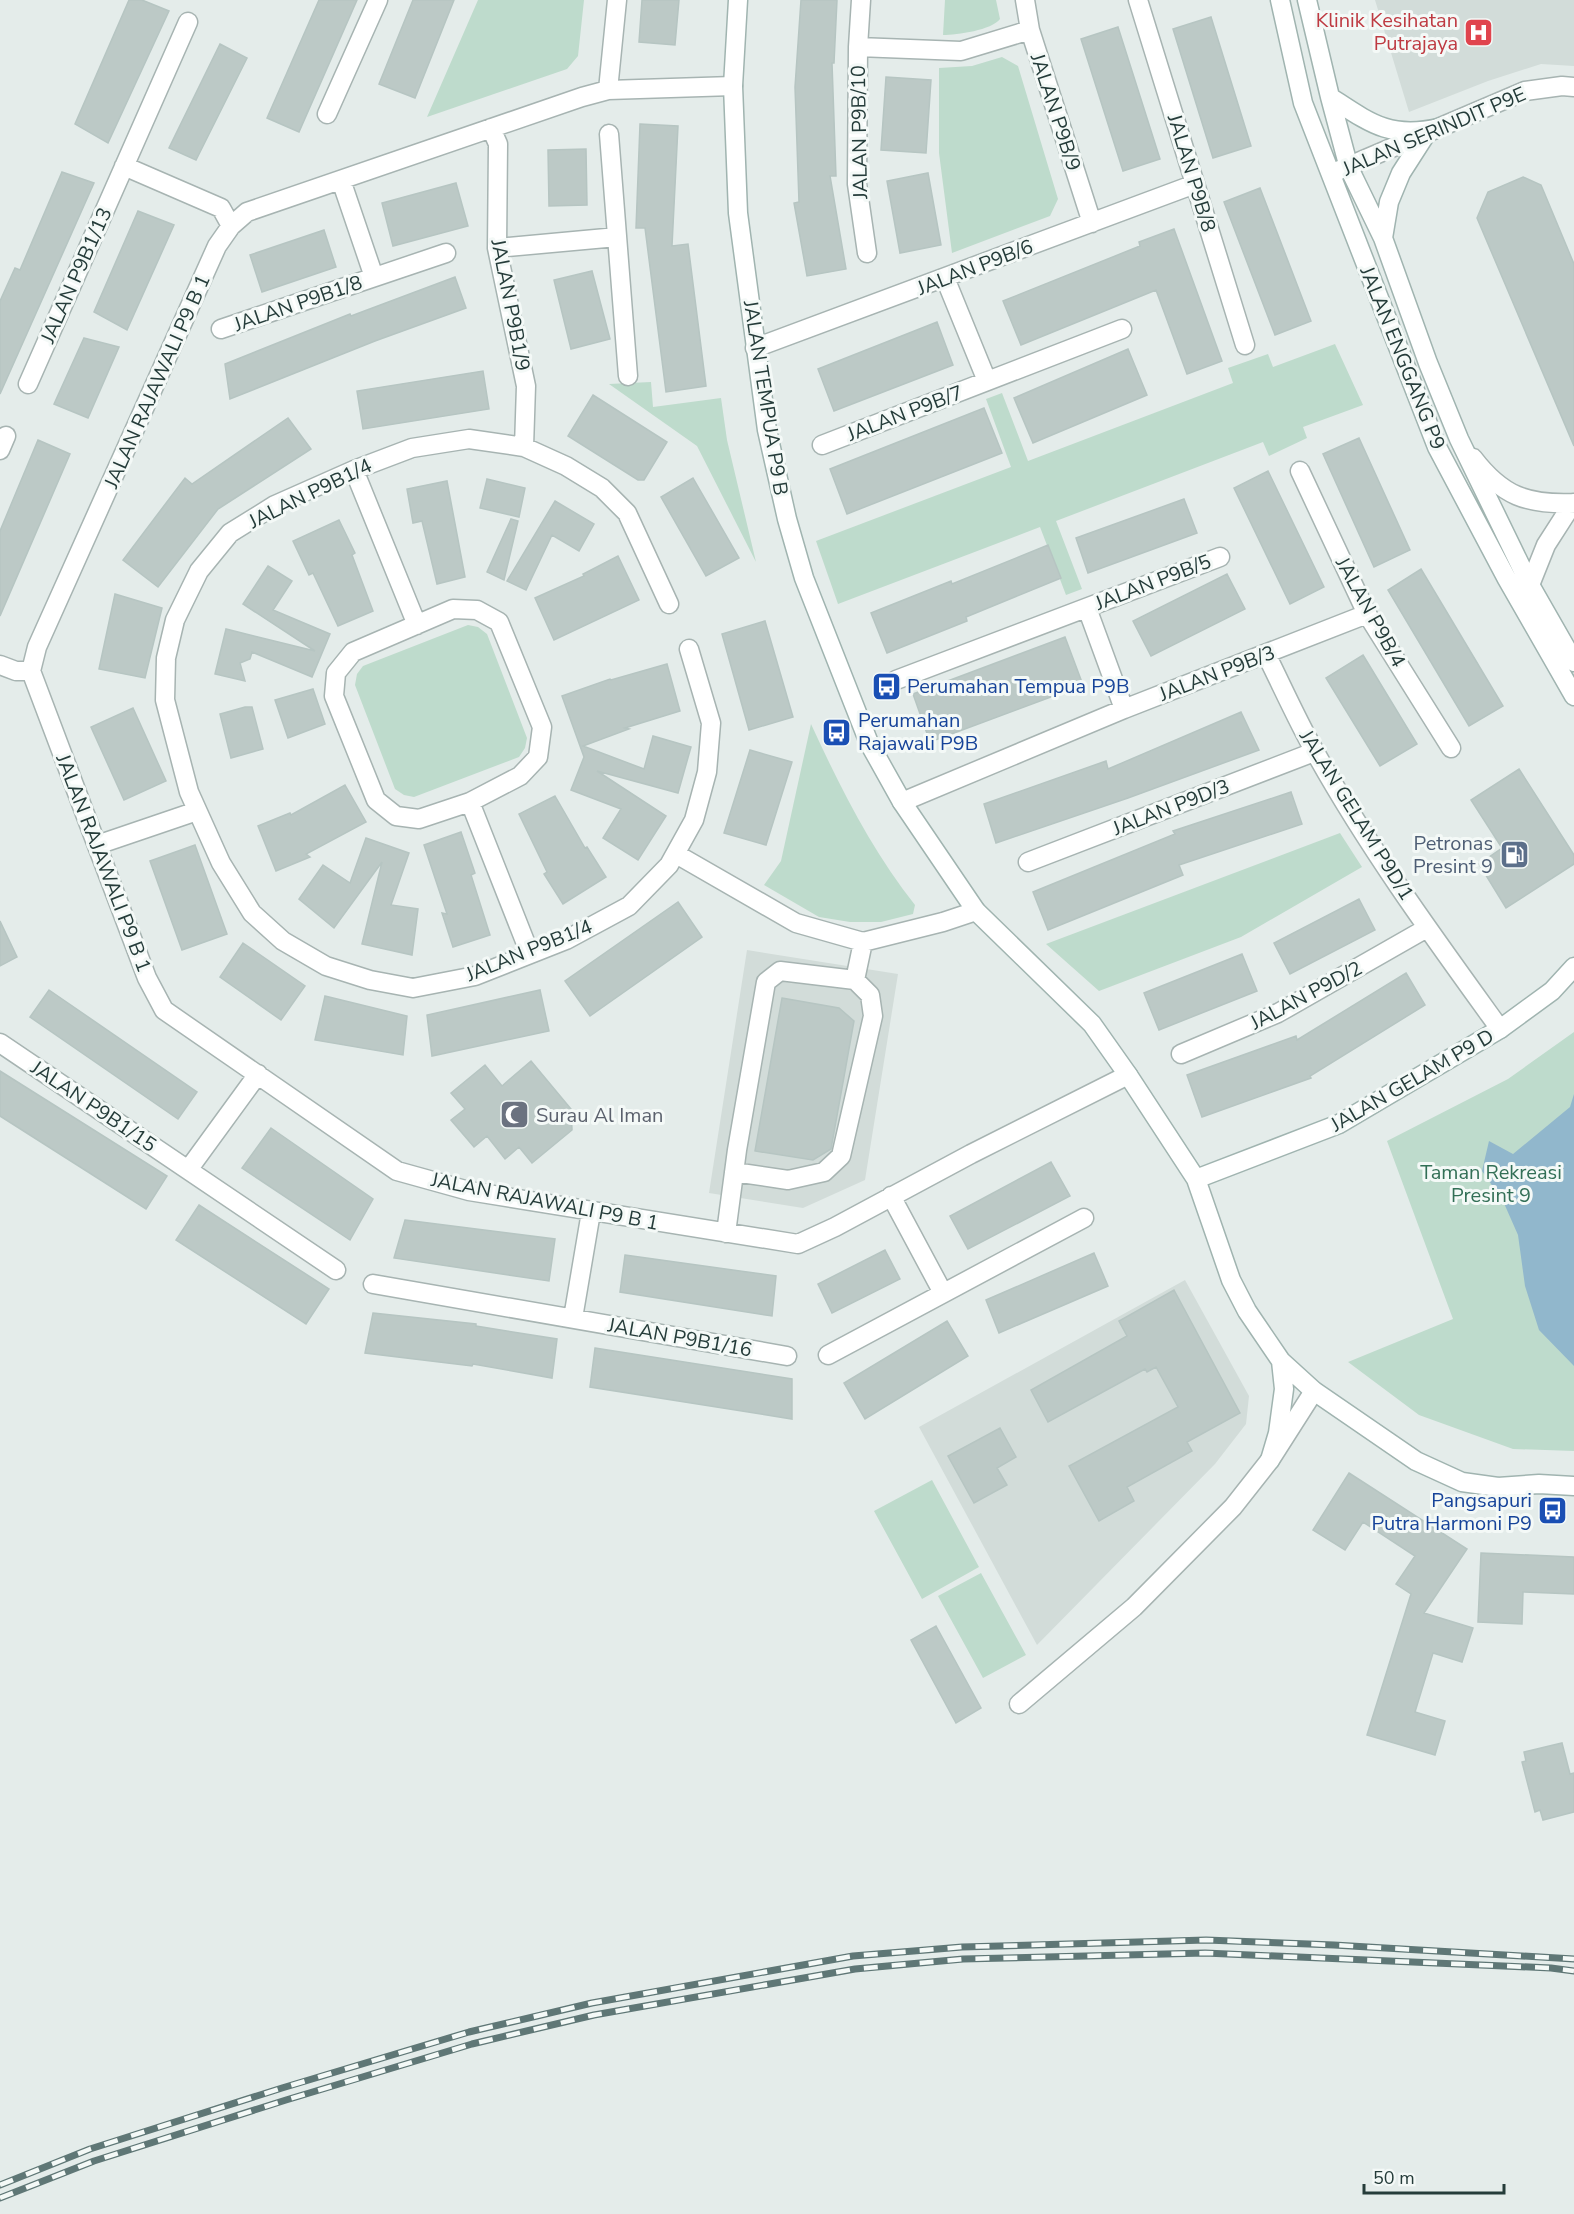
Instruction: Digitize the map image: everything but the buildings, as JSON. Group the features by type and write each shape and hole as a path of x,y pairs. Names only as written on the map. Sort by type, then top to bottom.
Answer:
{"street":[{"path":"327,114 378,0"},
{"path":"608,90 617,0"},
{"name":"JALAN TEMPUA P9 B","path":"738,0 733,87 738,213 767,430 787,519 804,578 870,743 902,802 976,911 1092,1024 1128,1075 1196,1179 1231,1280 1247,1311 1281,1360 1314,1391 1416,1461 1462,1482 1498,1487 1539,1484 1574,1486"},
{"name":"JALAN P9B/10","path":"861,0 858,47 857,184 867,253"},
{"name":"JALAN P9B/9","path":"1025,0 1030,30 1092,223"},
{"name":"JALAN P9B/8","path":"1138,0 1245,345"},
{"name":"JALAN ENGGANG P9","path":"1280,0 1303,103 1437,447 1507,579 1574,696"},
{"name":"JALAN ENGGANG P9","path":"1307,0 1349,168 1383,238 1428,363 1459,440 1530,585 1574,662"},
{"name":"JALAN P9B1/13","path":"27,384 188,22"},
{"name":"JALAN P9B/10","path":"858,47 961,51 1030,30"},
{"name":"JALAN SERINDIT P9E","path":"1330,174 1349,168 1525,91 1562,86 1574,87"},
{"name":"JALAN RAJAWALI P9 B 1","path":"733,87 608,90 247,212 231,226 217,246 37,647 31,671 147,978 164,1010 397,1171 469,1191 798,1244 1128,1075"},
{"path":"1330,98 1372,124 1388,129 1418,133 1432,131"},
{"name":"JALAN P9B1/9","path":"491,128 498,144 497,248 526,386 524,447"},
{"path":"1383,238 1389,202 1397,182 1432,131"},
{"path":"609,134 628,376"},
{"path":"124,166 220,208 231,226"},
{"name":"JALAN P9B1/8","path":"341,180 374,277"},
{"name":"JALAN P9B/6","path":"755,348 1195,184"},
{"path":"497,248 617,237"},
{"name":"JALAN P9B1/8","path":"221,329 446,253"},
{"name":"JALAN P9B/7","path":"945,278 987,381"},
{"name":"JALAN P9B/7","path":"822,445 1122,329"},
{"name":"JALAN P9B1/4","path":"669,604 627,513 602,488 566,466 524,447 469,440 412,448 354,470 275,505 230,533 199,571 175,620 166,658 165,700 189,792 221,863 252,913 283,941 326,966 370,981 413,988 474,976 566,940 628,906 669,865 694,820 707,772 711,723 689,649"},
{"path":"1459,440 1488,478 1516,496 1535,502 1574,503"},
{"path":"354,470 417,625"},
{"name":"JALAN P9B/4","path":"1300,471 1367,614 1451,748"},
{"path":"1530,585 1546,545 1574,503"},
{"name":"JALAN P9B/5","path":"896,680 1220,556"},
{"name":"JALAN P9B/5","path":"1087,608 1124,709"},
{"path":"453,609 477,610 499,622 542,728 538,757 520,776 470,802 419,819 396,816 376,800 334,696 336,673 353,652 417,625 453,609"},
{"name":"JALAN P9B/3","path":"902,802 1124,709 1367,614"},
{"name":"JALAN GELAM P9D/1","path":"1266,654 1314,752 1378,856 1500,1029"},
{"path":"0,665 16,670 31,671"},
{"name":"JALAN P9D/3","path":"1028,862 1314,752"},
{"path":"470,802 530,954"},
{"path":"97,845 197,811"},
{"path":"676,854 796,923 863,942 943,922 976,911"},
{"name":"JALAN P9D/2","path":"1181,1054 1278,1013 1427,928"},
{"path":"855,980 863,942"},
{"name":"JALAN GELAM P9 D","path":"1196,1179 1339,1124 1500,1029 1552,991 1574,967"},
{"path":"726,1233 734,1172 766,982 780,971 855,980 870,995 873,1016 841,1156 824,1172 788,1180 734,1172"},
{"name":"JALAN GELAM P9 D","path":"1552,991 1574,983"},
{"name":"JALAN P9B1/15","path":"0,1043 336,1270"},
{"path":"188,1170 258,1074"},
{"path":"891,1196 943,1293"},
{"path":"573,1318 591,1212"},
{"path":"828,1355 1084,1218"},
{"name":"JALAN P9B1/16","path":"373,1284 787,1356"},
{"path":"1270,1460 1278,1433 1284,1389 1281,1360"},
{"path":"1019,1704 1134,1607 1233,1507 1270,1460 1314,1391"}],"shaded area":[{"name":"Klinik Kesihatan Putrajaya","path":"1375,0 1574,0 1574,66 1541,64 1488,81 1409,112"},
{"path":"747,950 898,974 865,1180 803,1208 709,1193"},
{"path":"1185,1280 1249,1396 1246,1424 1215,1464 1037,1645 919,1427"}],"green space":[{"path":"478,0 584,0 578,56 567,69 427,117"},
{"path":"945,0 996,0 1000,19 982,29 943,35"},
{"path":"1002,57 1018,66 1058,199 1050,216 952,253 939,153 939,68 972,66"},
{"path":"1335,344 1363,405 1303,427 1307,438 1269,456 1263,442 1056,521 1082,589 1066,595 1040,527 838,604 816,541 1011,467 986,399 1002,393 1028,461 1233,383 1228,368 1268,354 1273,367"},
{"path":"651,382 653,407 721,398 727,440 756,562 697,446 609,384"},
{"path":"468,625 478,627 487,634 527,738 525,748 519,757 414,797 404,795 395,789 355,685 357,674 363,666"},
{"path":"811,724 833,771 871,841 915,905 913,914 881,922 850,922 819,917 764,885 781,861"},
{"path":"1340,833 1362,867 1241,937 1099,991 1046,944"},
{"name":"Taman Rekreasi Presint 9","path":"1574,1032 1574,1451 1513,1449 1419,1415 1348,1362 1453,1319 1387,1141 1508,1079"},
{"path":"932,1480 979,1567 922,1599 874,1511"},
{"path":"981,1573 1026,1655 983,1678 938,1596"}],"water":[{"path":"1574,1094 1574,1366 1539,1330 1525,1286 1518,1235 1503,1201 1482,1171 1489,1141 1513,1154 1570,1107"}],"railway":[{"path":"0,2185 90,2149 469,2032 592,2003 853,1956 962,1947 1206,1940 1574,1959"},
{"path":"0,2198 94,2161 472,2044 594,2015 855,1969 963,1959 1205,1953 1551,1968 1574,1971"}],"place":[{"name":"Klinik Kesihatan Putrajaya","path":"1479,32"},
{"name":"Perumahan Tempua P9B","path":"886,686"},
{"name":"Perumahan Rajawali P9B","path":"837,732"},
{"name":"Petronas Presint 9","path":"1514,854"},
{"name":"Surau Al Iman","path":"515,1115"},
{"name":"Pangsapuri Putra Harmoni P9","path":"1553,1511"}]}
